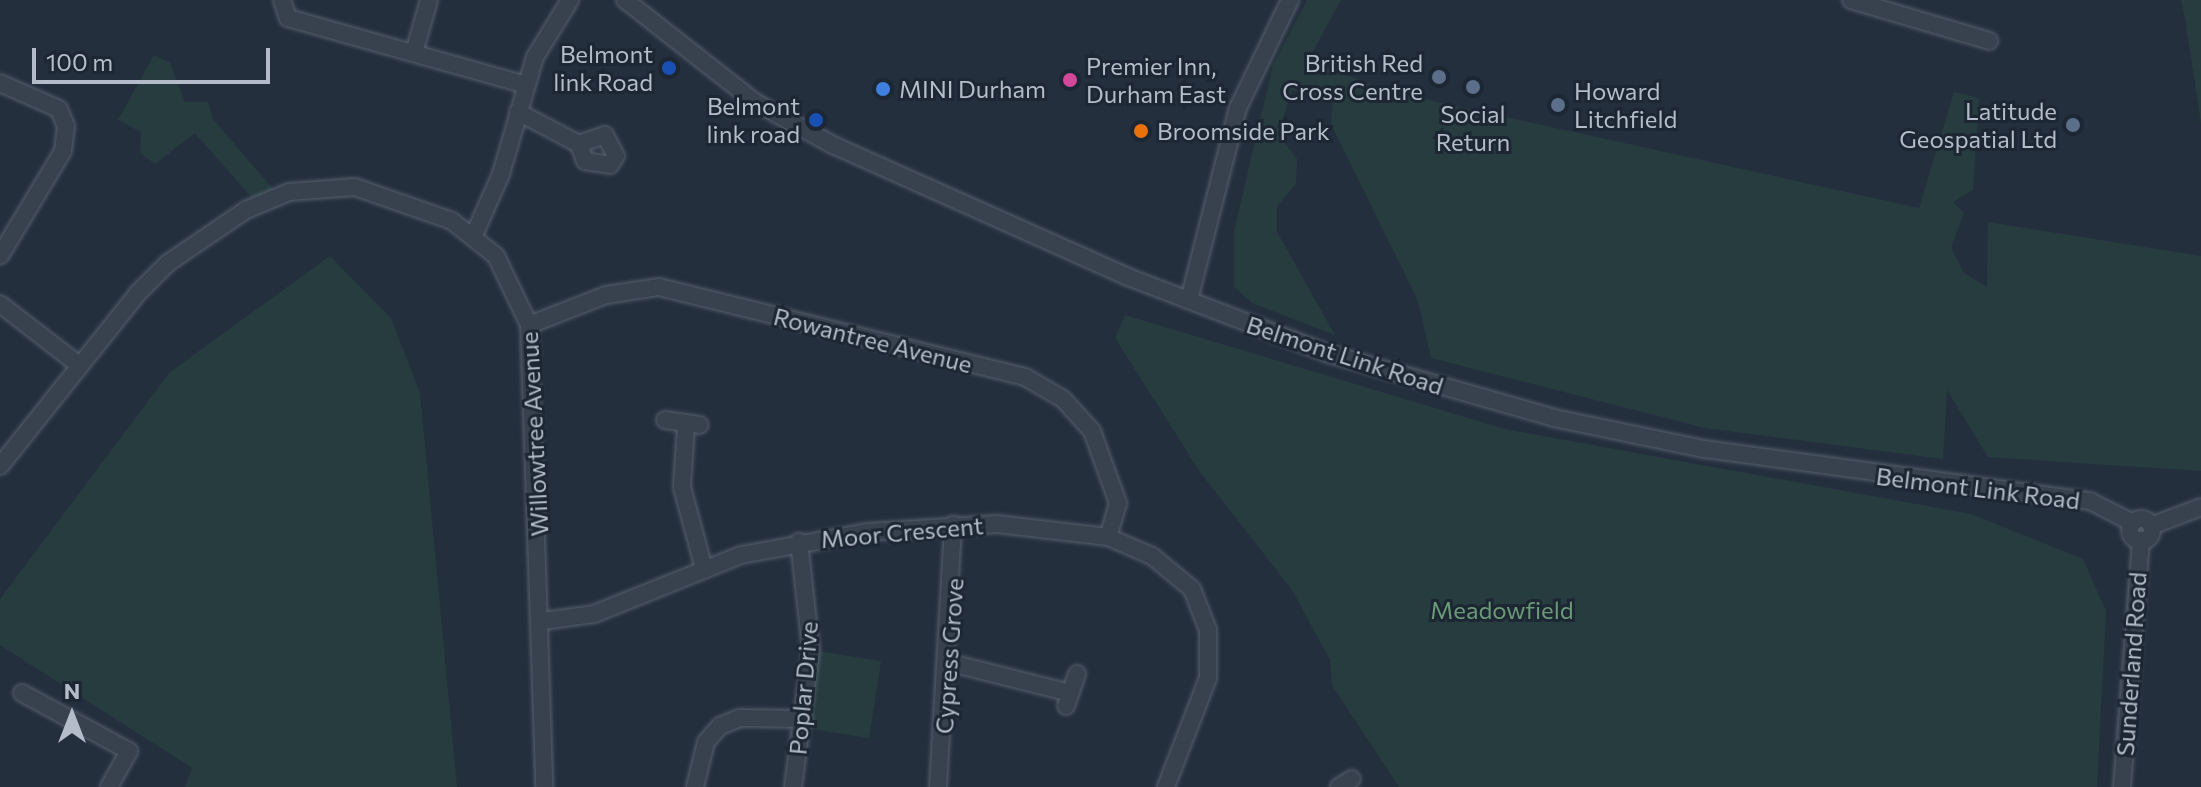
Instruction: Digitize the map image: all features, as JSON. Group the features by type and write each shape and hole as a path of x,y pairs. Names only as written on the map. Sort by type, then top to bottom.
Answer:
{"street":[{"path":"282,0 288,18 526,85"},
{"path":"414,53 429,0"},
{"path":"474,235 547,31 570,0"},
{"name":"Belmont Link Road","path":"625,0 755,102 833,145 1189,300 1401,377 1554,418 1735,454 2090,501 2133,523 2151,526"},
{"path":"1189,300 1238,108 1290,0"},
{"path":"1851,0 1989,41"},
{"path":"0,83 59,109 66,126 63,151 0,256"},
{"path":"518,112 579,144"},
{"name":"Willowtree Avenue","path":"0,466 79,365 168,263 212,229 289,192 320,186 387,193 474,235 513,281 529,325 543,621 544,787"},
{"name":"Rowantree Avenue","path":"529,325 606,295 659,287 1025,377 1063,399 1092,431 1118,503 1108,537"},
{"path":"0,304 79,365"},
{"path":"665,420 693,425 682,487 704,569"},
{"path":"2133,523 2131,532 2141,540 2151,526 2201,507"},
{"name":"Moor Crescent","path":"543,621 594,614 704,569 799,542 953,524 1108,537 1152,556 1192,589 1208,630 1208,678 1166,787"},
{"name":"Cypress Grove","path":"938,787 953,524"},
{"name":"Sunderland Road","path":"2122,787 2141,540"},
{"name":"Poplar Drive","path":"793,787 804,719 810,597 799,542"},
{"path":"947,662 1068,700 1077,674"},
{"path":"22,693 129,751 109,787"},
{"path":"695,787 706,742 720,726 740,718 804,719"}],"green space":[{"path":"1307,0 1341,0 1308,60 1388,91 1919,208 1954,92 1979,98 1973,190 1953,202 1964,213 1951,248 1964,273 1987,287 1988,222 2201,256 2201,471 1988,457 1947,390 1943,459 1705,428 1431,358 1418,301 1331,124 1333,99 1292,90 1278,134 1297,159 1296,184 1277,206 1277,232 1335,335 1252,303 1234,287 1234,231 1273,65"},
{"path":"2181,0 2201,0 2201,124 2185,18"},
{"path":"154,55 170,63 185,102 208,102 213,119 273,189 252,198 195,133 155,164 140,153 141,132 118,120"},
{"path":"330,256 391,318 420,393 457,787 185,787 192,768 0,645 0,599 170,372"},
{"name":"Meadowfield","path":"1125,315 1505,429 1971,514 2083,559 2106,611 2097,787 1399,787 1332,685 1330,660 1292,590 1200,472 1115,338"},
{"path":"811,650 881,661 869,738 799,727"}],"place":[{"name":"Belmont link Road","path":"669,68"},
{"name":"British Red Cross Centre","path":"1439,77"},
{"name":"Premier Inn, Durham East","path":"1070,80"},
{"name":"Social Return","path":"1473,87"},
{"name":"MINI Durham","path":"883,89"},
{"name":"Howard Litchfield","path":"1558,105"},
{"name":"Belmont link road","path":"816,120"},
{"name":"Latitude Geospatial Ltd","path":"2073,125"},
{"name":"Broomside Park","path":"1141,131"}]}
